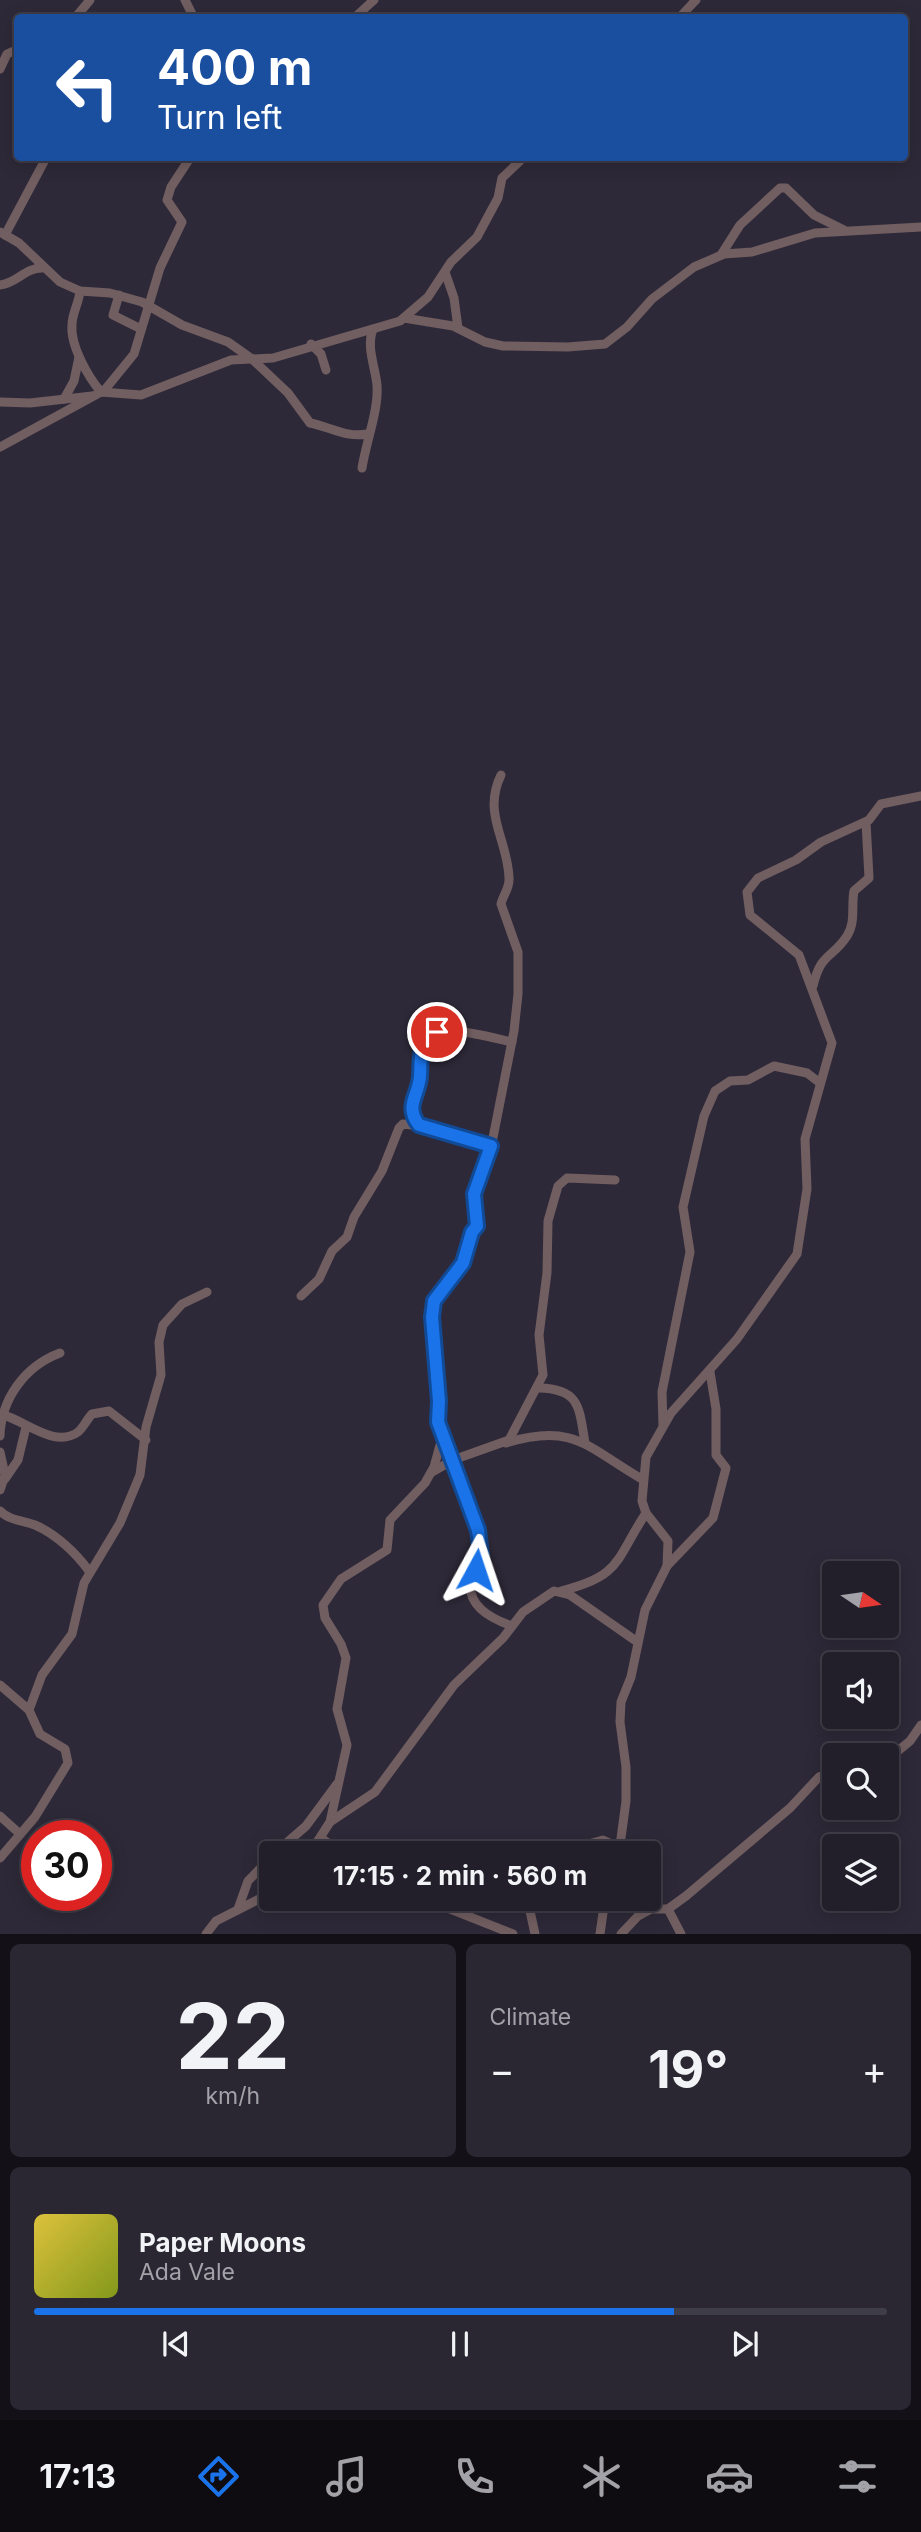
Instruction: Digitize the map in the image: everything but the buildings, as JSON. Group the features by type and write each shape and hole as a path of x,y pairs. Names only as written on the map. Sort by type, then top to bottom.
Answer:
{"street":[{"path":"78,14 90,0"},
{"path":"358,14 374,0"},
{"path":"683,14 696,0"},
{"path":"0,69 8,54 14,51"},
{"path":"44,161 3,234 19,243 42,268 60,282 80,291 119,295 150,307 181,325 223,339 252,359 298,403 310,423 349,435 367,435"},
{"path":"0,447 99,393 134,354 160,268 182,222 167,200 187,161"},
{"path":"0,402 64,399 99,393 141,395 231,360 273,358 311,344 373,329 404,318 428,297 445,272 477,237 498,198 502,178 520,161"},
{"path":"721,256 740,225 780,188 786,188 814,215 845,230"},
{"path":"404,318 458,328 503,346 568,347 605,344 666,288 694,267 721,256 752,252 815,233 921,227"},
{"path":"0,285 15,282 25,271 42,268"},
{"path":"445,272 454,298 458,328"},
{"path":"80,291 71,327 88,376 99,393"},
{"path":"119,295 113,315 141,329"},
{"path":"362,468 367,435 376,407 377,384 371,344 373,329"},
{"path":"311,344 319,350 326,370"},
{"path":"64,399 74,381 80,352"},
{"path":"501,775 494,790 494,818 504,846 509,877 501,904 514,939 519,964 512,1042 491,1146 475,1189 478,1222 472,1232 467,1255 449,1285 436,1297 433,1307 438,1422 481,1547 471,1581 471,1597 480,1608 512,1626"},
{"path":"667,1566 668,1541 646,1513 642,1479 648,1451 681,1401 737,1339 797,1254 807,1189 806,1139 832,1039 799,955 750,915 747,892 758,877 796,860 821,842 866,822 881,804 921,796"},
{"path":"813,988 820,963 849,931 854,914 854,891 869,877 866,822"},
{"path":"419,1125 413,1115 412,1100 420,1078 420,1056 429,1037 437,1032 449,1031 512,1042"},
{"path":"662,1429 662,1392 690,1252 683,1207 712,1095 730,1081 748,1080 774,1066 807,1073 820,1083"},
{"path":"301,1296 319,1279 332,1251 347,1237 354,1217 382,1171 395,1133 403,1124 419,1125 491,1146"},
{"path":"506,1443 543,1375 539,1335 547,1273 548,1221 555,1194 567,1178 615,1181"},
{"path":"29,1710 42,1675 72,1634 89,1572 130,1502 145,1457 146,1440 161,1375 159,1342 163,1325 182,1304 207,1292"},
{"path":"0,1436 4,1415 25,1375 38,1363 60,1353"},
{"path":"619,1841 626,1801 626,1767 620,1722 636,1641 645,1610 667,1566 710,1522 726,1472 725,1464 716,1453 716,1409 710,1372"},
{"path":"538,1388 556,1389 569,1394 580,1412 585,1443"},
{"path":"4,1415 20,1421 26,1427 70,1436 81,1429 92,1414 109,1411 146,1440"},
{"path":"0,1490 18,1460 26,1427"},
{"path":"319,1841 330,1822 347,1745 337,1709 346,1658 325,1618 323,1605 341,1579 387,1550 390,1520 431,1473 453,1461 506,1443 561,1435 585,1443 642,1479"},
{"path":"431,1473 442,1438"},
{"path":"0,1452 5,1479"},
{"path":"0,1511 8,1518 34,1525 50,1534 89,1572"},
{"path":"330,1822 375,1791 454,1685 529,1606 549,1593 591,1583 614,1569 646,1513"},
{"path":"561,1591 636,1641"},
{"path":"0,1685 29,1710 40,1734 65,1749 68,1763 35,1818 0,1858"},
{"path":"899,1750 910,1741 921,1725"},
{"path":"621,1934 638,1916 663,1909 790,1808 822,1776"},
{"path":"289,1841 306,1826 341,1778"},
{"path":"0,1816 20,1834"},
{"path":"321,1838 325,1841"},
{"path":"238,1909 248,1881 259,1870"},
{"path":"206,1934 216,1921 259,1899"},
{"path":"663,1909 681,1934"},
{"path":"460,1911 513,1934"},
{"path":"530,1911 535,1934"},
{"path":"600,1934 603,1911"}],"route":[{"path":"437,1032 426,1041 420,1056 420,1078 412,1100 414,1118 419,1125 491,1146 474,1194 477,1226 472,1232 467,1255 449,1285 436,1297 432,1317 439,1401 438,1422 445,1447 459,1474 478,1530 481,1554 476,1570"}]}
